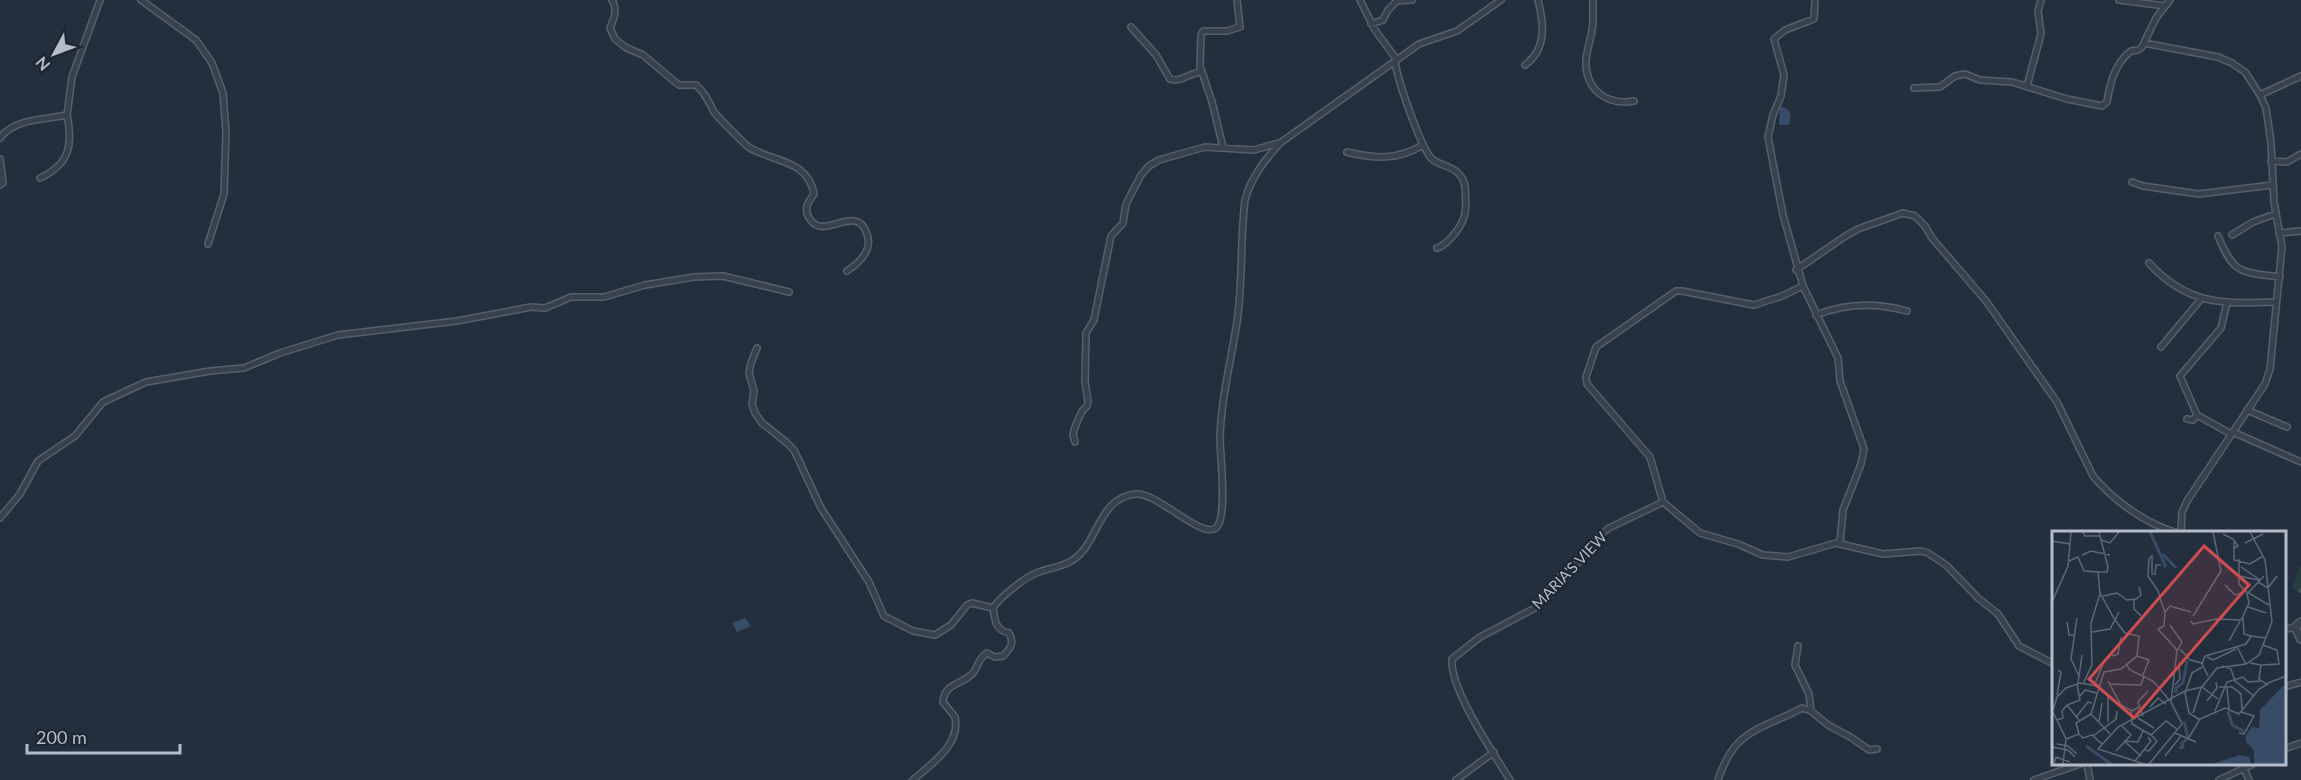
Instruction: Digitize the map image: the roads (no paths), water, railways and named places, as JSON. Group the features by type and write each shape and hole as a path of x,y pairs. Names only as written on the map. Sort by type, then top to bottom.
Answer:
{"street":[{"path":"40,178 54,171 66,155 71,135 67,115 72,76 100,0"},
{"path":"141,0 196,40 212,63 223,93 226,133 224,194 208,244"},
{"path":"612,0 616,6 610,28 615,39 625,47 643,55 679,85 696,85 708,98 715,114 743,143 751,149 792,163 808,178 814,194 807,203 808,217 821,227 852,220 860,222 869,238 868,248 854,267 847,271"},
{"path":"1223,147 1199,58 1201,33 1238,29 1240,22 1237,0"},
{"path":"1360,0 1371,24 1396,61 1399,79 1423,145 1432,160 1454,169 1466,186 1464,221 1461,228 1442,247 1437,248"},
{"path":"1371,24 1383,20 1388,10 1397,2 1412,0"},
{"path":"993,608 1002,596 1029,576 1073,561 1087,547 1105,513 1127,496 1139,494 1146,496 1193,524 1208,530 1215,529 1219,524 1222,504 1221,424 1238,313 1245,200 1250,184 1264,160 1280,143 1419,44 1448,35 1469,24 1501,0"},
{"path":"1525,66 1539,51 1541,44 1541,15 1538,0"},
{"path":"1593,0 1593,23 1586,60 1592,85 1602,97 1620,102 1634,101"},
{"path":"1815,0 1814,19 1785,30 1774,39 1784,75 1781,96 1769,131 1769,143 1781,207 1797,270 1816,315 1835,350 1840,381 1864,449 1861,464 1843,510 1840,543"},
{"path":"2027,86 2041,34 2038,11 2041,0"},
{"path":"2120,0 2165,6"},
{"path":"1914,87 1940,87 1955,76 1965,74 1980,80 2012,82 2067,99 2102,106 2107,102 2109,89 2119,63 2131,51 2138,50 2144,44 2170,0"},
{"path":"1131,27 1156,55 1170,79 1178,80 1192,73 1202,72"},
{"path":"2144,44 2218,57 2245,72 2260,95 2269,124 2272,185 2282,247 2270,369 2265,384 2187,501 2182,512 2181,531"},
{"path":"2260,95 2301,76"},
{"path":"0,138 23,123 67,115"},
{"path":"1075,442 1073,435 1083,411 1088,406 1085,382 1086,333 1094,320 1111,236 1124,223 1129,197 1141,175 1154,162 1205,147 1254,150 1280,143"},
{"path":"1347,152 1361,156 1399,157 1423,145"},
{"path":"2271,161 2287,162 2301,154"},
{"path":"0,159 3,183 0,185"},
{"path":"2132,182 2143,186 2199,194 2272,185"},
{"path":"1797,270 1858,229 1903,213 1915,216 1986,301 2057,402 2094,476 2107,490 2136,512 2173,531"},
{"path":"2232,235 2260,219 2276,214"},
{"path":"2279,233 2301,231"},
{"path":"2218,236 2226,256 2237,269 2280,277"},
{"path":"2149,263 2170,283 2201,299 2227,303 2276,302"},
{"path":"0,518 20,494 38,461 75,436 104,402 146,382 210,371 244,368 280,353 338,335 457,321 531,307 545,308 571,297 604,297 645,285 694,277 723,276 789,291"},
{"path":"1803,286 1754,305 1676,291 1596,347 1586,377 1587,384 1650,457 1663,502 1700,533 1738,544 1763,555 1788,557 1840,543 1870,553 1921,551 1937,558 2003,620 2019,646 2052,663"},
{"path":"2161,347 2201,299"},
{"path":"2227,303 2221,328 2180,376 2197,415 2232,433 2300,459"},
{"path":"1816,315 1847,305 1893,307 1907,311"},
{"path":"758,348 749,372 754,391 752,404 755,413 762,423 794,450 821,508 869,582 884,616 913,631 935,635 951,625 967,605 972,603 993,608"},
{"path":"2247,410 2287,427"},
{"path":"2187,420 2193,420 2197,415"},
{"name":"MARIA'S VIEW","path":"1510,780 1465,704 1452,670 1452,659 1480,637 1534,608 1557,579 1580,561 1599,536 1609,528 1663,502"},
{"path":"913,780 943,753 954,733 955,717 942,702 944,694 952,685 974,672 984,654 1001,656 1011,646 1012,640 1009,633 998,628 993,608"},
{"path":"2286,629 2295,627 2301,621"},
{"path":"2295,627 2301,639"},
{"path":"1798,646 1796,669 1809,694 1811,711"},
{"path":"2286,686 2301,682"},
{"path":"1718,780 1722,768 1743,737 1802,708 1811,711 1828,725 1869,750 1876,749"},
{"path":"2286,747 2301,743"},
{"path":"1456,780 1494,752"},
{"path":"2034,780 2076,765"},
{"path":"2087,765 2090,780"},
{"path":"2219,780 2251,765"},
{"path":"2244,769 2249,780"}],"water":[{"path":"1780,106 1791,114 1789,125 1779,125"},
{"path":"745,618 751,626 737,632 732,623"}]}
